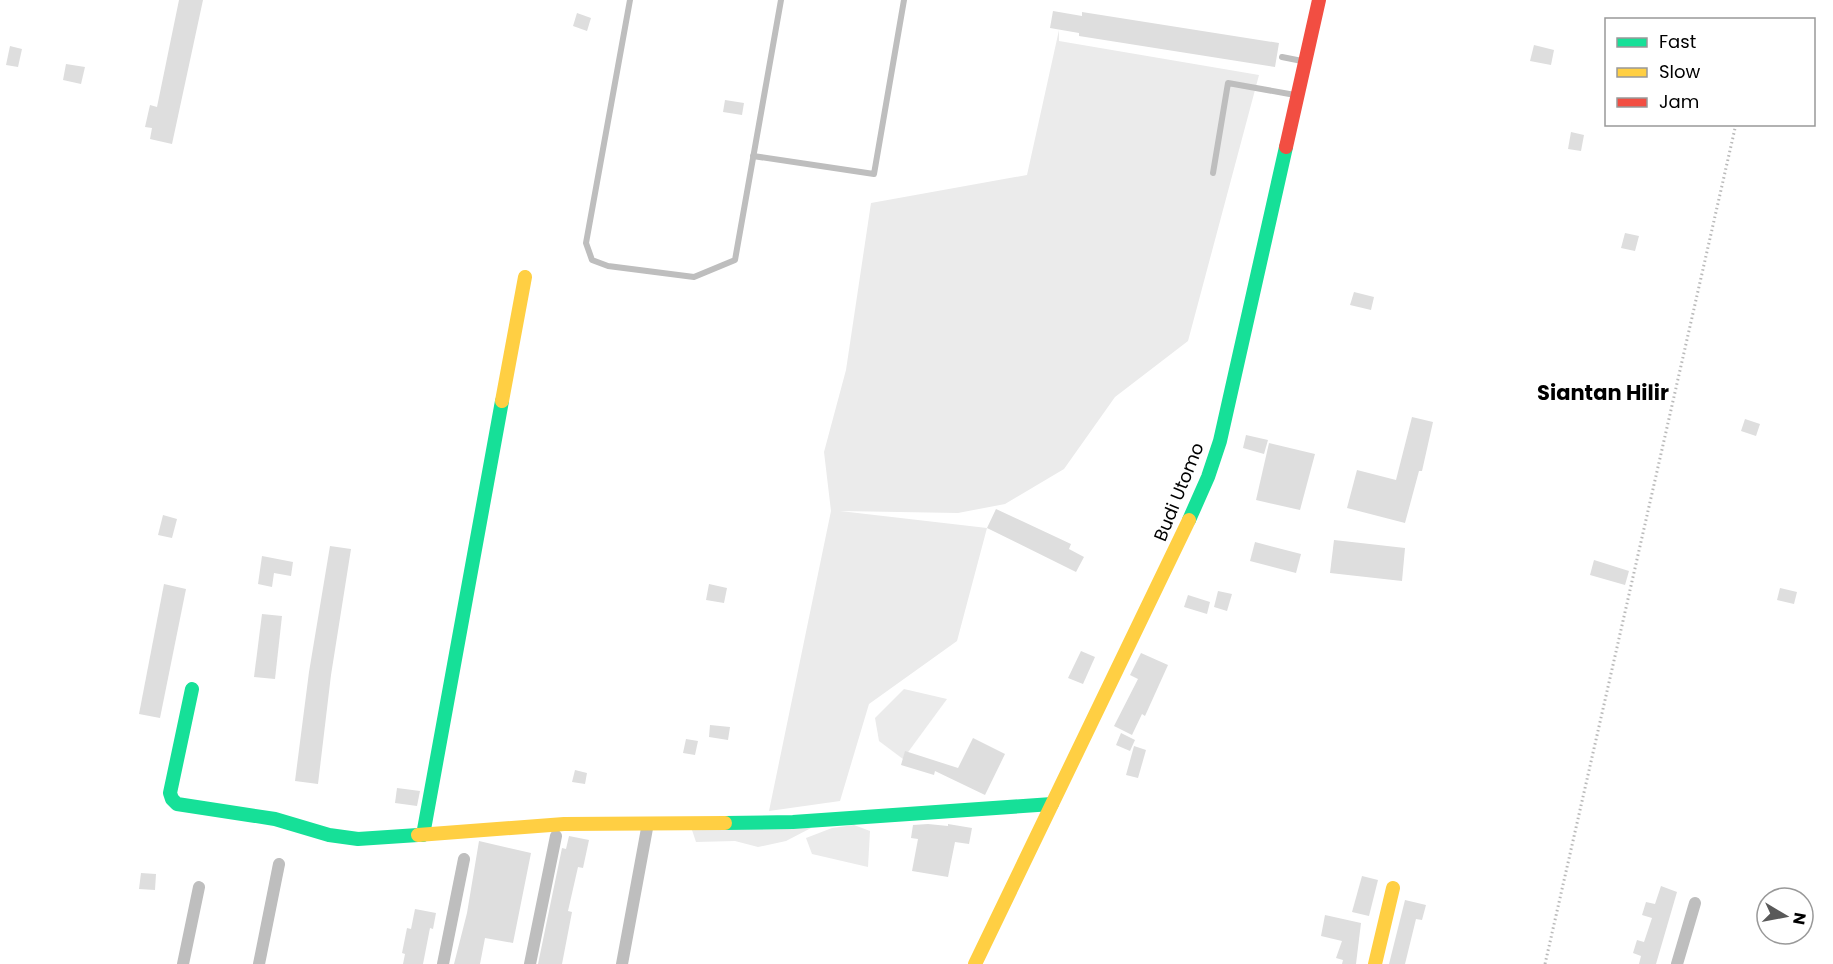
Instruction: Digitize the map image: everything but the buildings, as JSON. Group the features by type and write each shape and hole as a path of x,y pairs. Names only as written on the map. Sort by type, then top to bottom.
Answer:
{"street":[{"name":"Budi Utomo","path":"975,964 1208,477 1220,441 1319,0"},
{"path":"423,835 525,277"},
{"path":"192,689 170,793 177,804 275,819 329,835 358,839 564,824 793,822 1052,804"},
{"path":"622,964 648,823"},
{"path":"530,964 556,836"},
{"path":"443,964 464,859"},
{"path":"259,964 279,864"},
{"path":"183,964 199,887"},
{"path":"1376,964 1393,888"},
{"path":"1677,964 1695,903"}],"lane":[{"path":"630,0 586,243 592,260 608,266 694,277 735,260 781,0"},
{"path":"753,156 874,174 904,0"},
{"path":"1282,57 1306,62"},
{"path":"1213,173 1228,83 1299,96"}],"path":[{"path":"1545,964 1736,126"}],"shaded area":[{"path":"1059,30 1059,41 1259,75 1188,341 1115,397 1064,469 1005,504 958,513 840,511 987,528 957,641 869,704 840,801 769,811 831,511 824,452 846,370 871,203 1027,175"},
{"path":"904,689 947,699 903,759 879,741 875,718"},
{"path":"854,825 870,831 868,867 812,854 806,838 832,828"},
{"path":"811,828 786,841 758,847 735,841 696,842 692,830"}],"traffic: fast":[{"path":"1189,520 1208,477 1220,441 1286,147"},
{"path":"423,835 502,401"},
{"path":"192,689 170,793 177,804 275,819 329,835 358,839 418,835"},
{"path":"725,823 793,822 1052,804"}],"traffic: slow":[{"path":"502,401 525,277"},
{"path":"975,964 1189,520"},
{"path":"418,835 564,824 725,823"},
{"path":"1375,964 1393,888"}],"traffic: jam":[{"path":"1286,147 1319,0"}],"district":[{"name":"Siantan Hilir","path":"1603,393"}]}
